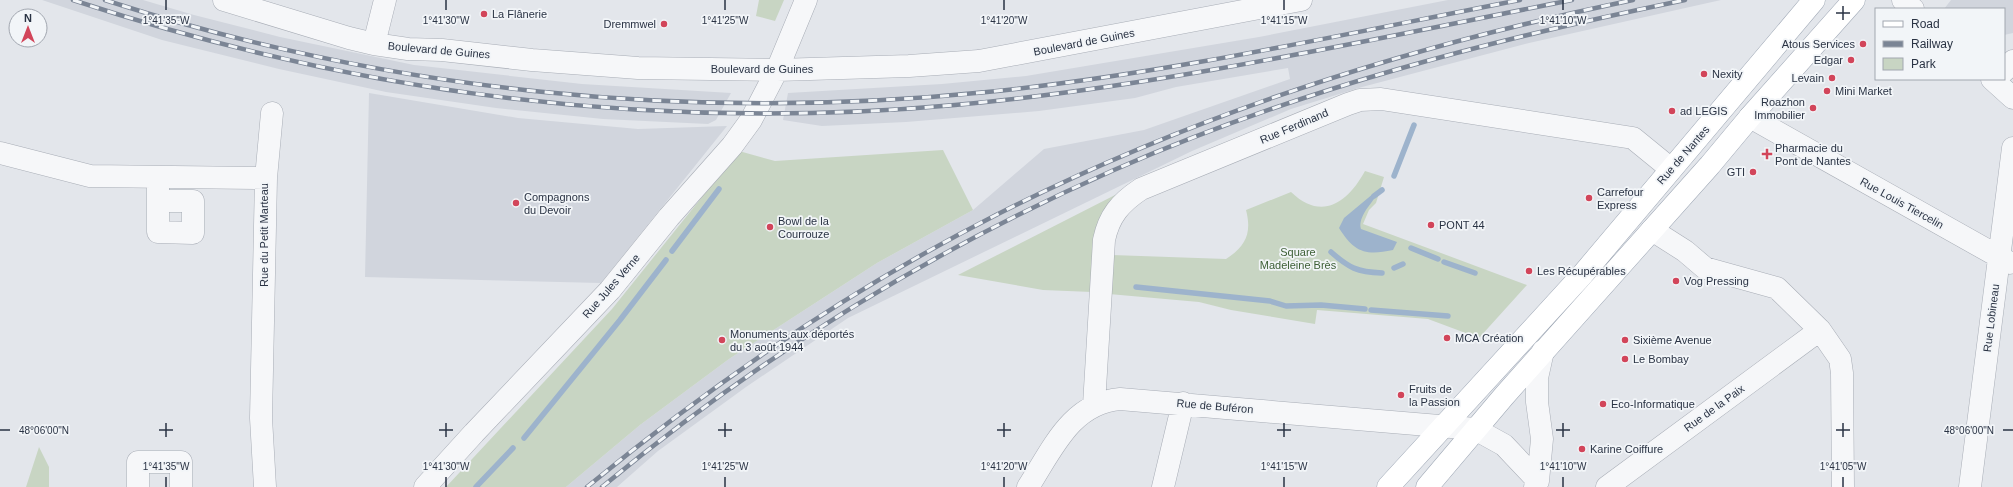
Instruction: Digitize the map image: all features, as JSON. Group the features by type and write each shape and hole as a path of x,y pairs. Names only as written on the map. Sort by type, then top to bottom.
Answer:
{"main road":[{"name":"Rue de Nantes","path":"1388,487 1583,274 1814,0"},
{"path":"1427,487 1543,351 1710,165 1854,0"}],"street":[{"name":"Boulevard de Guines","path":"224,0 374,44 408,49 442,50 532,60 638,68 777,70 909,66 979,61 1301,0"},
{"path":"374,44 386,0"},
{"name":"Rue Jules Verne","path":"425,487 474,433 610,290 669,217 732,146 751,120 777,70 806,0"},
{"path":"1903,0 1912,8"},
{"path":"2005,70 2013,61"},
{"path":"1999,80 2013,98"},
{"name":"Rue Ferdinand","path":"1094,405 1104,240 1112,217 1119,206 1141,189 1348,104 1360,100 1381,99 1633,138 1671,169"},
{"path":"266,178 272,113"},
{"name":"Rue Louis Tiercelin","path":"1750,118 2006,261"},
{"name":"Rue Lobineau","path":"1970,487 2006,261 2013,148"},
{"name":"Rue du Petit Marteau","path":"0,153 90,176 266,178 261,418 265,487"},
{"path":"158,177 158,201"},
{"path":"1652,230 1685,251 1705,268 1777,288 1820,330 1840,359 1842,373 1843,487"},
{"name":"Rue de la Paix","path":"1607,487 1820,330"},
{"path":"1537,484 1542,439 1537,402 1537,378 1543,351"},
{"name":"Rue de Buféron","path":"1028,487 1068,426 1081,412 1094,405 1109,400 1120,399 1183,403 1443,426"},
{"path":"1163,487 1183,403"},
{"path":"1443,426 1475,429 1504,445 1537,484"},
{"path":"138,487 138,462 181,462 181,487"}],"shaded area":[{"path":"42,0 143,0 280,37 414,65 582,84 731,93 716,120 708,124 603,119 496,108 386,92 279,69 162,40"},
{"path":"1448,0 1721,0 1529,43 1362,87 1291,109 1192,151 848,318 746,387 658,451 617,487 566,487 640,425 729,359 877,263 973,210 1044,149 1144,130 1290,79 1288,68 1176,87 1135,98 1039,111 906,122 822,126 783,120 788,93 942,84 1026,76 1259,37"},
{"path":"1951,0 2013,0 2013,33 2005,35 2005,8 1945,8"},
{"name":"Compagnons du Devoir","path":"369,93 518,118 638,129 727,126 601,283 365,277"}],"green space":[{"path":"759,0 784,0 775,21 756,16"},
{"path":"943,150 973,210 877,263 729,359 640,425 566,487 446,487 612,309 739,151 775,161"},
{"name":"Square Madeleine Brès","path":"1365,171 1384,177 1376,203 1369,210 1363,224 1527,285 1479,338 1428,319 1317,310 1315,324 1231,310 1199,302 1109,294 1112,255 1226,259 1243,244 1246,238 1248,232 1248,218 1246,210 1291,192 1302,201 1313,206 1324,207 1342,199 1351,192"},
{"path":"1119,193 1092,292 1043,290 958,275"},
{"path":"39,447 49,467 49,487 26,487"}],"water":[{"path":"1374,193 1374,199 1362,217 1360,225 1361,229 1397,242 1393,250 1368,252 1361,250 1355,247 1344,236 1339,228 1344,218"}],"waterway":[{"path":"1394,176 1414,125"},
{"path":"672,251 719,189"},
{"path":"1374,196 1382,190"},
{"path":"1411,248 1438,259"},
{"path":"1331,252 1343,262 1354,268 1366,272 1382,273"},
{"path":"524,438 620,320 666,260"},
{"path":"1444,262 1475,273"},
{"path":"1394,268 1403,264"},
{"path":"1136,287 1270,301 1286,306 1321,305 1365,309"},
{"path":"1371,310 1448,316"},
{"path":"476,487 513,448"}],"railway":[{"path":"73,0 180,33 289,60 398,82 508,98 619,108 731,113 843,112 955,105 1033,97 1188,74 1342,46 1572,0"},
{"path":"105,0 212,32 321,57 431,77 541,92 652,100 764,103 875,100 987,92 1121,75 1255,52 1520,0"},
{"path":"587,487 683,411 784,340 835,307 941,244 1072,178 1227,114 1307,86 1469,38 1633,0"},
{"path":"602,487 721,395 783,352 847,311 912,272 978,236 1045,202 1114,170 1183,141 1253,115 1395,70 1539,32 1685,0"}],"place":[{"name":"La Flânerie","path":"484,14"},
{"name":"Dremmwel","path":"664,24"},
{"name":"Atous Services","path":"1863,44"},
{"name":"Edgar","path":"1851,60"},
{"name":"Nexity","path":"1704,74"},
{"name":"Levain","path":"1832,78"},
{"name":"Mini Market","path":"1827,91"},
{"name":"Roazhon Immobilier","path":"1813,108"},
{"name":"ad LEGIS","path":"1672,111"},
{"name":"Pharmacie du Pont de Nantes","path":"1767,154"},
{"name":"GTI","path":"1753,172"},
{"name":"Carrefour Express","path":"1589,198"},
{"name":"Compagnons du Devoir","path":"516,203"},
{"name":"PONT 44","path":"1431,225"},
{"name":"Bowl de la Courrouze","path":"770,227"},
{"name":"Les Récupérables","path":"1529,271"},
{"name":"Vog Pressing","path":"1676,281"},
{"name":"MCA Création","path":"1447,338"},
{"name":"Monuments aux déportés du 3 août 1944","path":"722,340"},
{"name":"Sixième Avenue","path":"1625,340"},
{"name":"Le Bombay","path":"1625,359"},
{"name":"Fruits de la Passion","path":"1401,395"},
{"name":"Eco-Informatique","path":"1603,404"},
{"name":"Karine Coiffure","path":"1582,449"}]}
